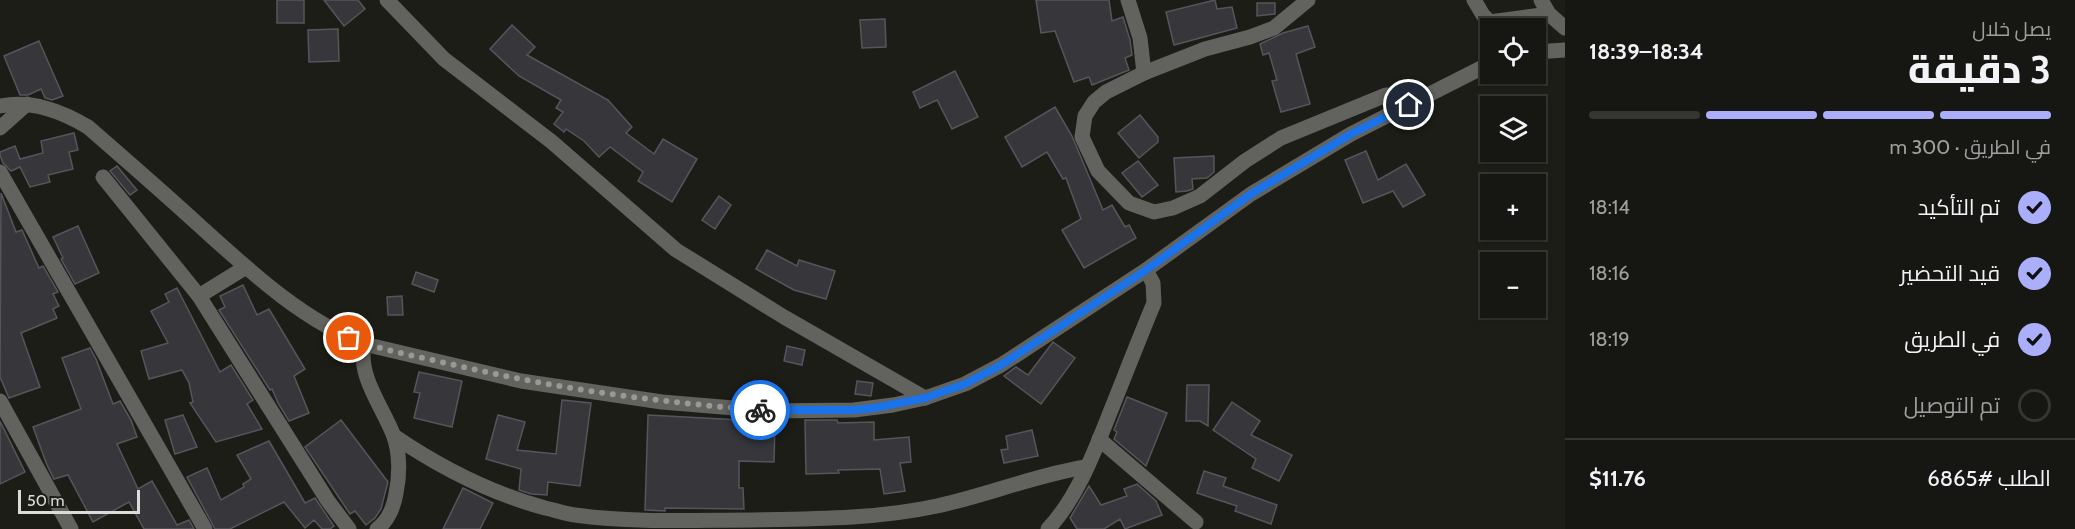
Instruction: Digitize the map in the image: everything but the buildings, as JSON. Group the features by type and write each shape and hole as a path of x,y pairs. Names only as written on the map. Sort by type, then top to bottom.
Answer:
{"street":[{"path":"387,0 444,59 552,142 676,250 784,317 925,398"},
{"path":"1128,0 1140,38 1144,73"},
{"path":"1308,0 1274,28 1250,38 1205,49 1144,73 1106,92 1094,102 1085,116 1082,137 1098,171 1129,203 1154,212 1173,208 1200,196 1245,161 1281,138 1386,96 1428,96"},
{"path":"1474,0 1490,22 1549,14"},
{"path":"1541,0 1549,14 1565,28"},
{"path":"1546,51 1565,50"},
{"path":"0,106 27,104 58,111 88,127 246,267 299,310 364,344 521,381 662,402 769,411 854,410 925,398 965,384 1001,365 1146,270 1251,194 1351,134 1480,69"},
{"path":"0,128 27,104"},
{"path":"0,172 205,529"},
{"path":"103,177 199,296 328,501 349,529"},
{"path":"199,296 246,267"},
{"path":"1048,529 1056,521 1072,495 1086,467 1154,303 1153,283 1146,270"},
{"path":"364,344 362,356 364,370 394,436 399,462 399,483 394,504 383,525 377,529"},
{"path":"0,401 71,529"},
{"path":"394,436 428,460 516,500 573,515 624,519 789,520 895,513 938,506 1054,472 1086,467"},
{"path":"1099,439 1196,522"}],"way so far":[{"path":"349,338 364,344 521,381 662,402 760,410"}],"route":[{"path":"760,410 874,408 925,398 965,384 1001,365 1146,270 1251,194 1351,134 1409,105"}]}
